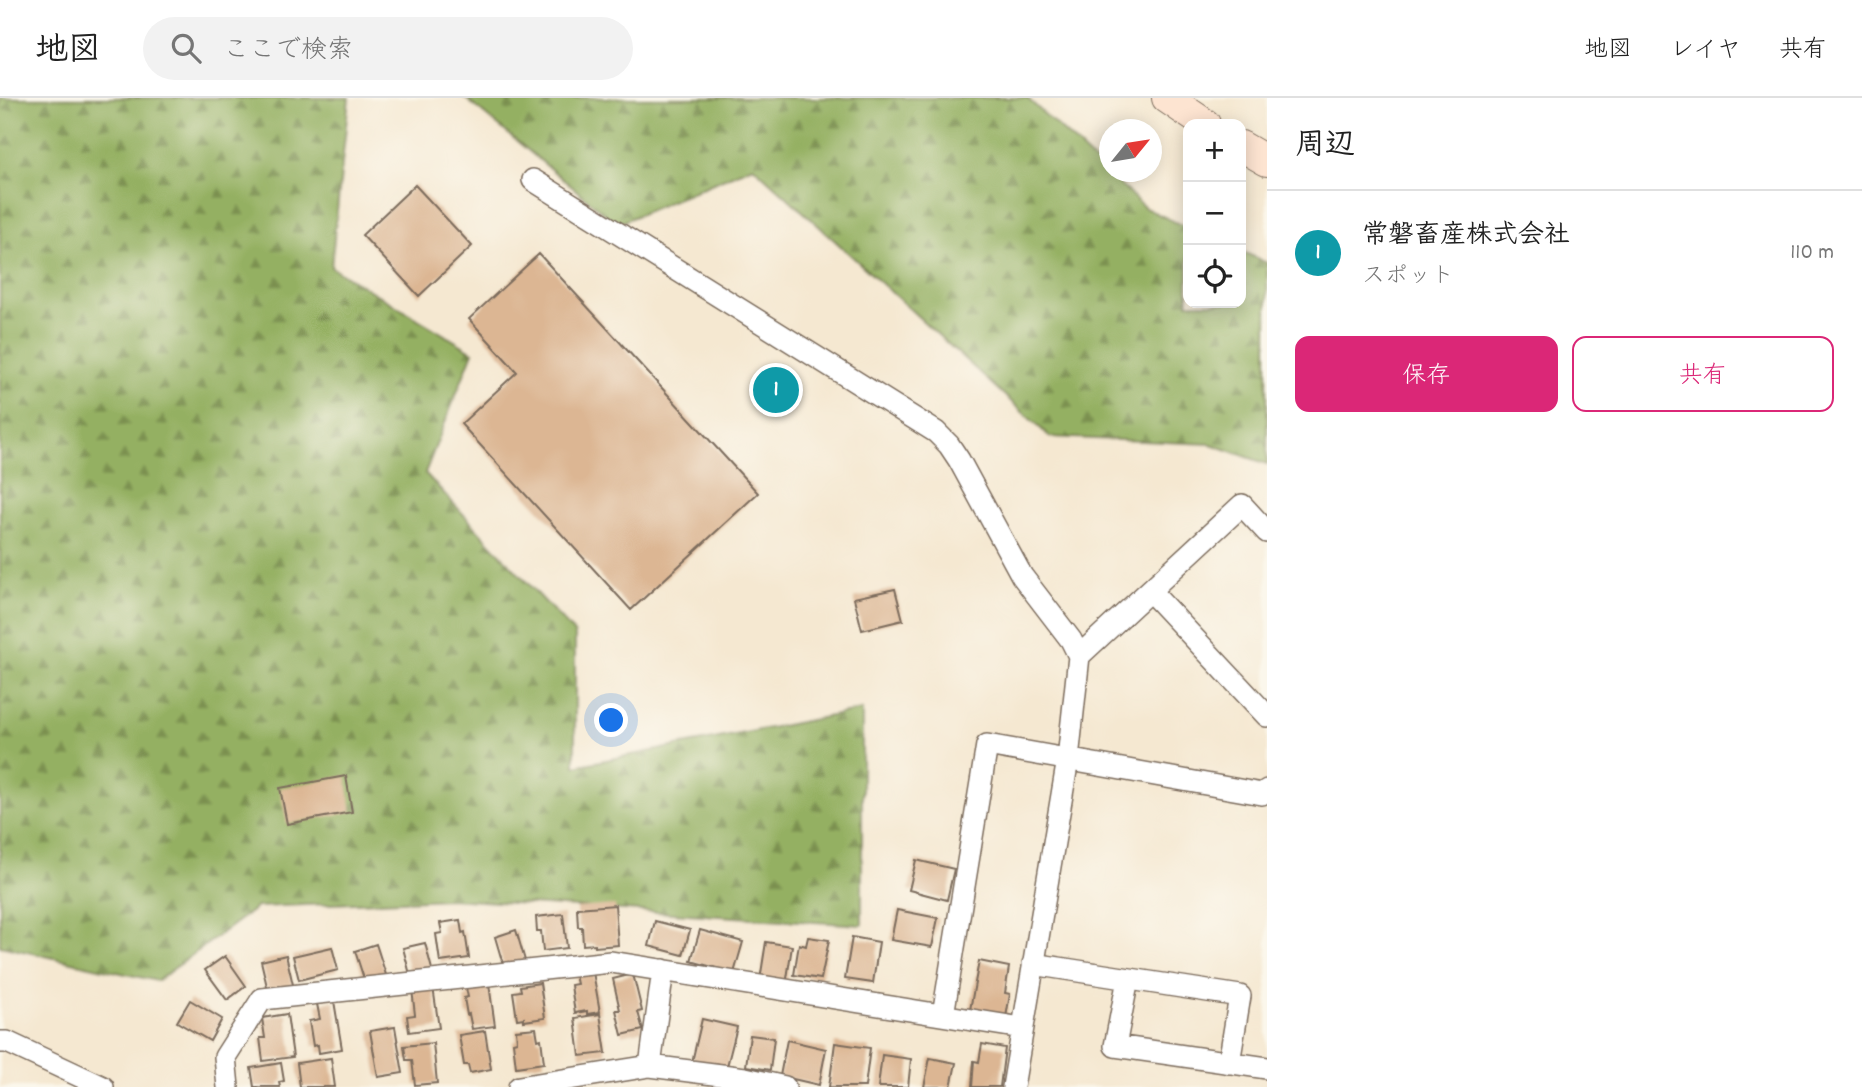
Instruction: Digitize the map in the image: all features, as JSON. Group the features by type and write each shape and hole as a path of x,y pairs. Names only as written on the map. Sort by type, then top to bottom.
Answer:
{"street":[{"path":"1167,98 1198,119"},
{"path":"1246,149 1267,160"},
{"path":"533,180 936,432 959,460 1022,576 1071,640 1079,656 1068,759 1013,1087"},
{"path":"1079,656 1242,505 1267,532"},
{"path":"1150,591 1267,716"},
{"path":"943,1015 987,745 1262,794 1267,790"},
{"path":"228,1087 225,1057 262,999 611,962 1022,1028"},
{"path":"1033,964 1240,996 1229,1063"},
{"path":"650,1066 663,970"},
{"path":"1128,979 1115,1046 1267,1069"},
{"path":"0,1042 8,1042 103,1087"},
{"path":"519,1087 650,1066 745,1078 785,1087"}],"green space":[{"path":"0,98 349,98 331,267 473,352 425,473 575,634 575,766 862,710 862,925 450,899 257,907 157,981 0,946"},
{"path":"465,98 1027,98 1099,165 1099,182 1117,182 1145,208 1183,226 1183,308 1246,308 1246,253 1267,263 1267,464 1211,444 1050,437 753,166 617,224"}],"building":[{"path":"415,185 472,246 419,296 362,235"},
{"path":"539,254 758,493 631,610 461,424 517,372 469,319"},
{"path":"895,589 903,620 862,630 854,598"},
{"path":"346,776 352,812 287,824 280,788"},
{"path":"916,860 954,869 947,900 909,890"},
{"path":"615,905 618,945 583,945 577,908"},
{"path":"897,910 938,918 932,947 891,940"},
{"path":"563,914 567,948 543,951 536,917"},
{"path":"460,920 469,958 440,962 436,934 442,933 440,923"},
{"path":"655,921 690,930 683,955 649,946"},
{"path":"516,930 526,964 505,971 495,937"},
{"path":"700,930 743,942 734,973 691,961"},
{"path":"808,937 829,940 821,979 794,975 799,944 806,946"},
{"path":"852,937 879,942 873,983 845,979"},
{"path":"766,942 792,946 786,985 760,980"},
{"path":"425,943 434,977 412,982 403,948"},
{"path":"376,944 387,978 366,985 355,951"},
{"path":"332,947 338,970 299,980 293,956"},
{"path":"286,955 294,989 269,995 261,961"},
{"path":"225,956 246,986 227,1000 205,970"},
{"path":"979,961 1009,967 1005,993 1010,994 1006,1017 970,1010"},
{"path":"593,972 600,1012 575,1013 571,985 577,984 575,975"},
{"path":"633,974 642,1011 638,1012 643,1030 622,1035 613,979"},
{"path":"540,983 545,1018 524,1021 524,1018 517,1019 513,992 521,991 520,986"},
{"path":"489,984 495,1026 472,1029 464,998 468,997 466,988"},
{"path":"433,987 439,1028 409,1032 407,1016 415,1015 412,989"},
{"path":"190,1000 222,1019 210,1041 177,1022"},
{"path":"334,1001 342,1049 319,1053 318,1045 313,1046 309,1021 320,1019 317,1004"},
{"path":"287,1014 293,1057 263,1061 260,1038 265,1038 262,1018"},
{"path":"600,1014 606,1053 580,1056 575,1018"},
{"path":"702,1019 737,1027 726,1070 692,1062"},
{"path":"395,1027 403,1073 378,1077 370,1031"},
{"path":"536,1028 538,1040 541,1039 544,1063 516,1067 513,1042 517,1041 516,1030"},
{"path":"485,1031 491,1069 470,1073 468,1065 464,1065 459,1035"},
{"path":"750,1035 774,1038 770,1070 746,1066"},
{"path":"787,1040 826,1049 819,1085 780,1076"},
{"path":"433,1043 437,1083 415,1085 412,1060 406,1060 404,1046"},
{"path":"835,1043 870,1048 865,1087 829,1087"},
{"path":"982,1044 1005,1048 1000,1087 972,1087 974,1061 979,1062"},
{"path":"882,1055 911,1059 908,1087 878,1087"},
{"path":"331,1058 335,1087 300,1087 297,1063"},
{"path":"930,1058 956,1063 951,1087 924,1087"},
{"path":"281,1063 284,1081 279,1082 280,1087 254,1087 251,1068"}],"place":[{"name":"常磐畜産株式会社","path":"776,390"}]}
